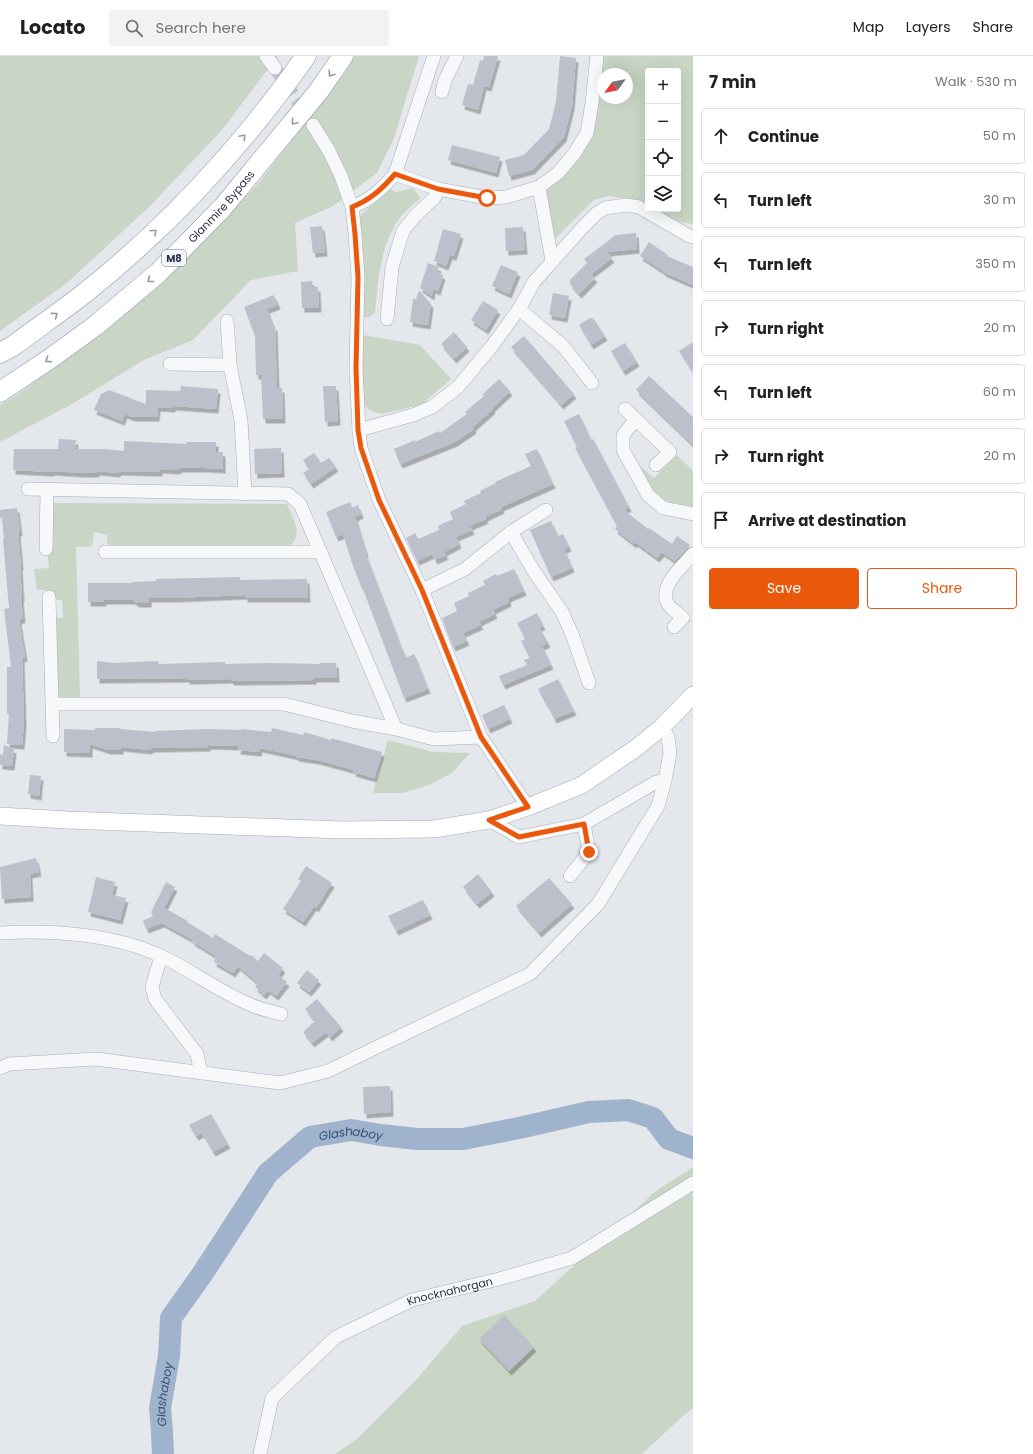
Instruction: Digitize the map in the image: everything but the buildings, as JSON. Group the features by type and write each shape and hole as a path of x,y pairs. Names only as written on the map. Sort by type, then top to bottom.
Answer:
{"highway":[{"path":"0,353 13,346 86,292 165,222 195,192 265,112 306,56"},
{"name":"Glanmire Bypass","path":"0,392 95,326 158,273 228,201 318,92 343,56"}],"main road":[{"path":"0,816 67,820 341,830 434,829 489,820 528,807 582,784 636,748 662,727 693,695"}],"street":[{"path":"266,56 275,68"},
{"path":"352,207 365,202 383,188 395,174 434,56"},
{"path":"442,92 445,80 457,56"},
{"path":"395,174 438,189 487,198 506,197 539,187 558,173 574,154 587,132 597,56"},
{"path":"313,125 329,151 341,176 352,207 358,277 356,368 358,430 361,448 379,500 422,590 481,737 528,807"},
{"path":"539,187 552,261"},
{"path":"387,319 392,267 403,230 435,197 438,189"},
{"path":"358,430 413,415 432,407 446,398 458,387 492,346 519,309 534,282 582,228 597,213 605,208 626,205 639,207 662,222 693,237"},
{"path":"519,309 563,346 592,383"},
{"path":"227,321 230,365 241,420 245,494"},
{"path":"170,364 230,365"},
{"path":"625,410 670,452 656,465"},
{"path":"636,420 623,435 623,450 648,495 663,508 693,514"},
{"path":"28,489 288,494 300,504 396,729"},
{"path":"46,549 47,490"},
{"path":"422,590 465,569 511,532 546,510"},
{"path":"511,532 562,612 572,634 589,684"},
{"path":"105,552 321,552"},
{"path":"674,627 683,618 667,604 667,584 693,554"},
{"path":"49,598 53,736"},
{"path":"52,704 284,704 434,739 481,737"},
{"path":"0,1068 9,1064 96,1059 280,1084 328,1071 530,974 598,904 658,806 670,753 668,737 662,727"},
{"path":"489,820 519,837 584,824 656,782 665,780"},
{"path":"570,876 589,852 584,824"},
{"path":"0,933 26,932 86,936 132,944 161,956 249,1005 281,1014"},
{"path":"161,956 152,987 155,999 197,1054 201,1073"},
{"name":"Knocknahorgan","path":"260,1454 272,1398 336,1337 412,1300 499,1279 572,1258 693,1183"}],"green space":[{"path":"0,56 278,56 222,130 150,206 67,283 0,331"},
{"path":"355,56 419,56 394,138 377,173 333,206 295,223 298,271 251,280 193,340 144,360 72,404 0,442 0,405 16,396 103,330 176,269 256,186 342,76"},
{"path":"601,56 693,56 693,224 680,222 660,212 681,212 681,68 645,68 645,204 639,201 609,196 594,200 554,240 545,189 589,140 597,84 597,104 633,104 633,68 599,68"},
{"path":"388,188 396,192 413,188 421,198 404,213 393,229 381,264 375,313 369,317 362,317 358,218"},
{"path":"364,335 420,345 451,379 421,405 381,414 371,411 361,403"},
{"path":"677,455 693,471 693,507 662,500 652,494 634,461 654,478"},
{"path":"50,503 287,504 295,522 297,532 296,538 288,548 111,547 107,543 107,535 94,532 92,546 76,547 80,698 55,698 53,618 63,618 62,600 51,600 47,590 37,590 34,569 49,568 43,510"},
{"path":"388,740 433,752 470,753 452,773 429,785 402,793 373,793"},
{"path":"693,1167 693,1408 642,1454 335,1454 357,1439 416,1380 462,1326 535,1301 656,1191"}],"waterway":[{"name":"Glashaboy","path":"163,1454 160,1408 169,1356 171,1318 203,1273 268,1173 310,1137 351,1130 417,1139 463,1139 589,1112 628,1110 653,1118 669,1139 693,1148"}],"tunnel":[{"path":"275,68 307,115"}],"route":[{"path":"487,198 438,189 395,174 383,188 365,202 352,207 358,277 356,368 358,430 361,448 379,500 422,590 481,737 528,807 489,820 519,837 584,824 589,852"}]}
